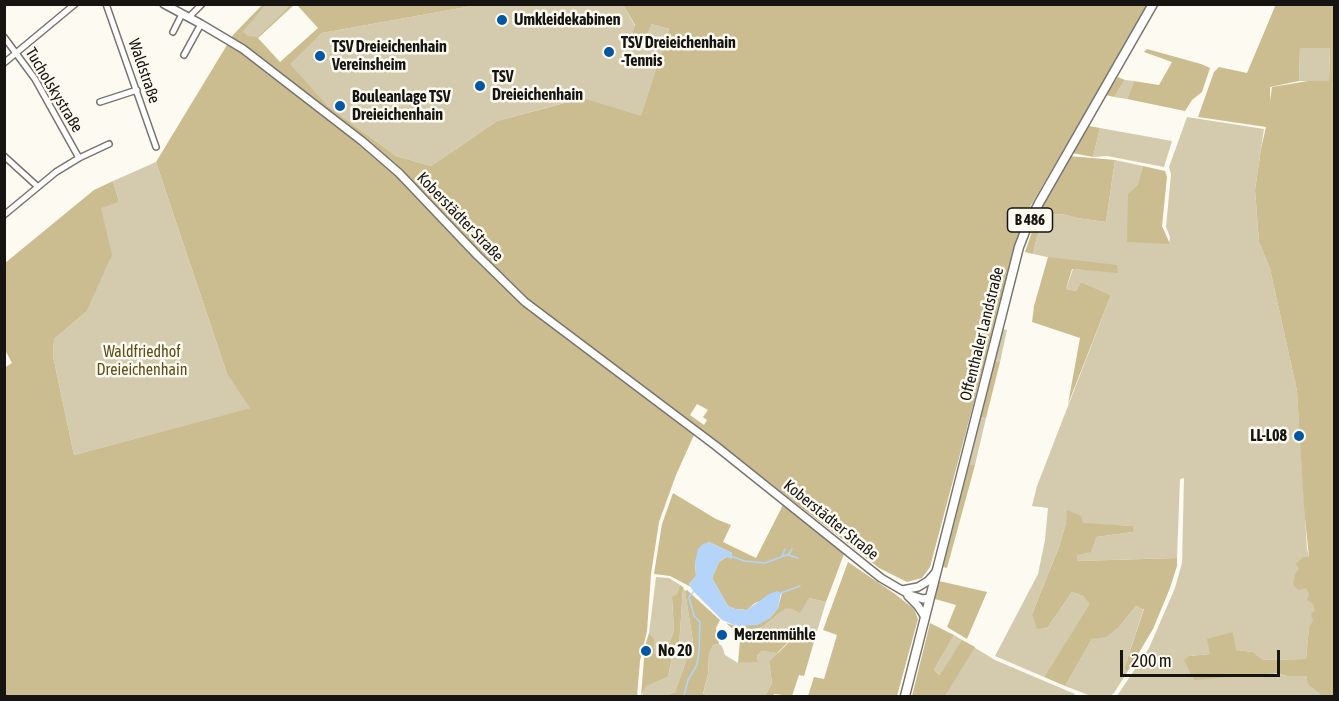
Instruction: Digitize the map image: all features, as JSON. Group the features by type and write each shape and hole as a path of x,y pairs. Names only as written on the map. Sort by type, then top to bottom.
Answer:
{"main road":[{"name":"Offenthaler Landstraße","path":"905,696 1019,247 1039,202 1153,4"}],"street":[{"path":"4,63 75,4"},
{"name":"Waldstraße","path":"106,4 156,147"},
{"name":"Koberstädter Straße","path":"164,4 243,49 362,141 399,173 525,302 716,446 874,573 902,590"},
{"path":"173,32 186,16 202,4"},
{"path":"184,55 201,24"},
{"name":"Tucholskystraße","path":"4,37 35,79 79,158"},
{"path":"100,102 137,90"},
{"path":"4,215 37,186 79,158 109,144"},
{"path":"4,156 37,186"},
{"path":"902,590 918,587 935,573"},
{"path":"902,590 918,591 929,598"},
{"path":"902,590 918,606 925,617"}],"green space":[{"path":"266,5 289,6 257,37 236,38"},
{"name":"TSV Dreieichenhain","path":"477,5 623,5 635,26 631,38 651,24 669,29 641,117 582,98 497,121 431,166 396,156 328,106 289,64 322,33"},
{"path":"1300,48 1330,48 1329,81 1299,81"},
{"path":"1125,80 1134,81 1127,99 1114,97"},
{"path":"1187,117 1264,129 1255,190 1259,242 1270,269 1297,391 1307,549 1324,610 1309,627 1306,659 1263,660 1253,652 1235,650 1233,632 1210,654 1189,656 1287,676 1307,676 1306,680 1322,694 1317,696 1117,696 1149,648 1175,588 1182,563 1184,478 1180,479 1177,558 1077,561 1077,555 1096,537 1133,532 1133,526 1066,523 1059,547 1032,614 1048,627 1072,592 1083,596 1091,604 1044,677 995,656 1038,574 1045,540 1048,508 1032,506 1037,486 1111,295 1081,282 1076,291 1066,289 1073,269 1118,272 1033,254 1037,236 1049,215 1062,214 1106,222 1115,160 1143,166 1137,186 1169,244 1170,237 1166,227 1171,174 1169,167"},
{"path":"1100,128 1172,141 1164,167 1107,156 1093,157"},
{"name":"Waldfriedhof Dreieichenhain","path":"156,162 227,374 251,408 74,455 53,356 54,339 86,312 101,207 119,202 113,181"},
{"path":"1002,329 1007,330 1000,362 995,362"},
{"path":"981,417 986,418 975,465 969,465"},
{"path":"656,577 669,578 680,585 677,594 672,598 674,631 664,656 654,653 654,638 649,633"},
{"path":"683,587 693,642 675,692 665,696 642,696 645,686 668,677 672,657 679,647"},
{"path":"809,598 826,602 818,628 811,638 805,641 790,641 747,633 762,627 785,609"},
{"path":"1136,606 1144,608 1124,669 1128,671 1114,693 1110,696 1091,696 1065,686 1092,639 1120,626"},
{"path":"954,635 995,660 1075,694 1073,696 945,696 951,683 934,670"},
{"path":"719,644 725,655 738,663 758,661 757,656 762,651 780,653 769,662 772,683 765,696 703,695 708,674 709,652 713,645"}],"shaded area":[{"path":"1276,4 1334,5 1334,696 1315,696 1321,694 1310,686 1306,680 1307,676 1287,676 1275,673 1194,680 1184,660 1189,656 1210,654 1207,639 1233,632 1236,650 1253,652 1263,660 1306,659 1309,627 1313,621 1311,614 1315,610 1313,604 1307,600 1309,594 1306,588 1298,590 1293,584 1295,574 1299,569 1296,564 1303,557 1309,557 1297,391 1270,269 1259,242 1255,190 1266,127 1198,117 1214,72 1219,67 1247,73","holes":["1300,48 1330,48 1329,81 1308,81 1272,87 1270,101 1270,87 1299,81"]},
{"path":"262,5 266,5 237,38 243,32 248,36 257,37 288,7 287,5 294,5 258,38 280,62 318,28 297,5 477,5 322,33 290,64 328,106 396,156 431,166 497,121 583,98 641,116 669,29 651,24 644,44 631,38 635,25 623,5 1148,5 1030,207 1018,236 930,567 922,578 907,582 879,568 702,430 694,435 659,522 637,696 5,696 4,368 12,363 5,350 5,263 94,190 113,181 119,202 101,208 112,255 86,312 54,339 53,356 74,455 250,408 227,374 156,162 233,35","holes":["697,404 708,410 703,417 707,420 704,425 690,415"]},
{"path":"1147,49 1210,68 1202,92 1192,100 1185,111 1127,99 1134,81 1159,85 1172,62 1144,52"},
{"path":"1118,77 1125,80 1114,97 1106,95"},
{"path":"1089,126 1100,128 1093,157 1072,153"},
{"path":"1069,156 1115,160 1106,222 1062,214 1049,215 1037,236 1033,254 1025,252 1034,226"},
{"path":"1143,166 1165,171 1167,177 1162,226 1170,244 1127,242 1128,194 1137,186"},
{"path":"1048,257 1117,265 1118,273 1072,269 1066,289 1076,291 1081,282 1111,295 1068,404 1080,338 1032,322 1034,306"},
{"path":"995,362 1000,362 986,418 981,417"},
{"path":"969,465 975,465 947,568 943,567"},
{"path":"673,493 716,519 731,525 723,542 756,558 784,503 844,554 826,602 809,598 800,613 790,608 785,609 762,627 748,632 759,637 789,641 777,653 762,651 757,656 758,662 738,663 740,640 735,639 736,632 726,623 736,626 770,618 778,608 782,593 755,603 747,610 728,606 712,578 719,562 732,553 709,542 695,562 696,576 689,584 691,587 670,576 654,574 662,524"},
{"path":"1067,510 1081,516 1083,523 1133,526 1133,532 1096,537 1091,552 1077,555 1077,561 1177,558 1177,566 1153,629 1128,671 1124,669 1144,609 1136,606 1120,626 1106,637 1092,639 1065,686 1044,677 1090,604 1083,596 1072,592 1048,627 1037,629 1032,614 1059,547"},
{"path":"848,562 914,609 918,619 897,696 808,696 814,677 824,679 837,635 823,630"},
{"path":"939,581 987,592 967,639 947,627 956,605 935,599"},
{"path":"680,585 683,587 679,647 672,657 668,677 646,686 641,696 645,646 649,633 654,638 654,653 664,656 674,631 672,597 677,594"},
{"path":"687,590 720,620 716,628 719,644 713,645 709,653 708,674 703,694 709,696 665,696 675,692 693,642 685,591"},
{"path":"930,623 954,635 934,670 940,675 962,640 975,647 945,696 912,696"},
{"path":"818,628 804,676 799,675 792,696 774,694 765,696 772,683 769,662 790,641 805,641 811,638"}],"water":[{"path":"709,542 732,553 732,559 726,557 719,562 712,578 728,606 747,610 777,591 781,593 778,608 770,618 758,625 736,626 722,620 693,591 689,584 696,576 695,562 698,549"}],"waterway":[{"path":"782,556 785,549"},
{"path":"731,556 744,561 765,563 789,554 792,549"},
{"path":"788,555 798,558"},
{"path":"781,593 800,586"},
{"path":"684,696 688,680 697,665 699,651 700,622 694,616 689,597 695,590"}],"place":[{"name":"Umkleidekabinen","path":"502,20"},
{"name":"TSV Dreieichenhain -Tennis","path":"609,52"},
{"name":"TSV Dreieichenhain Vereinsheim","path":"320,56"},
{"name":"TSV Dreieichenhain","path":"480,86"},
{"name":"Bouleanlage TSV Dreieichenhain","path":"340,106"},
{"name":"LL-L08","path":"1299,436"},
{"name":"Merzenmühle","path":"722,635"},
{"name":"No 20","path":"646,651"}]}
